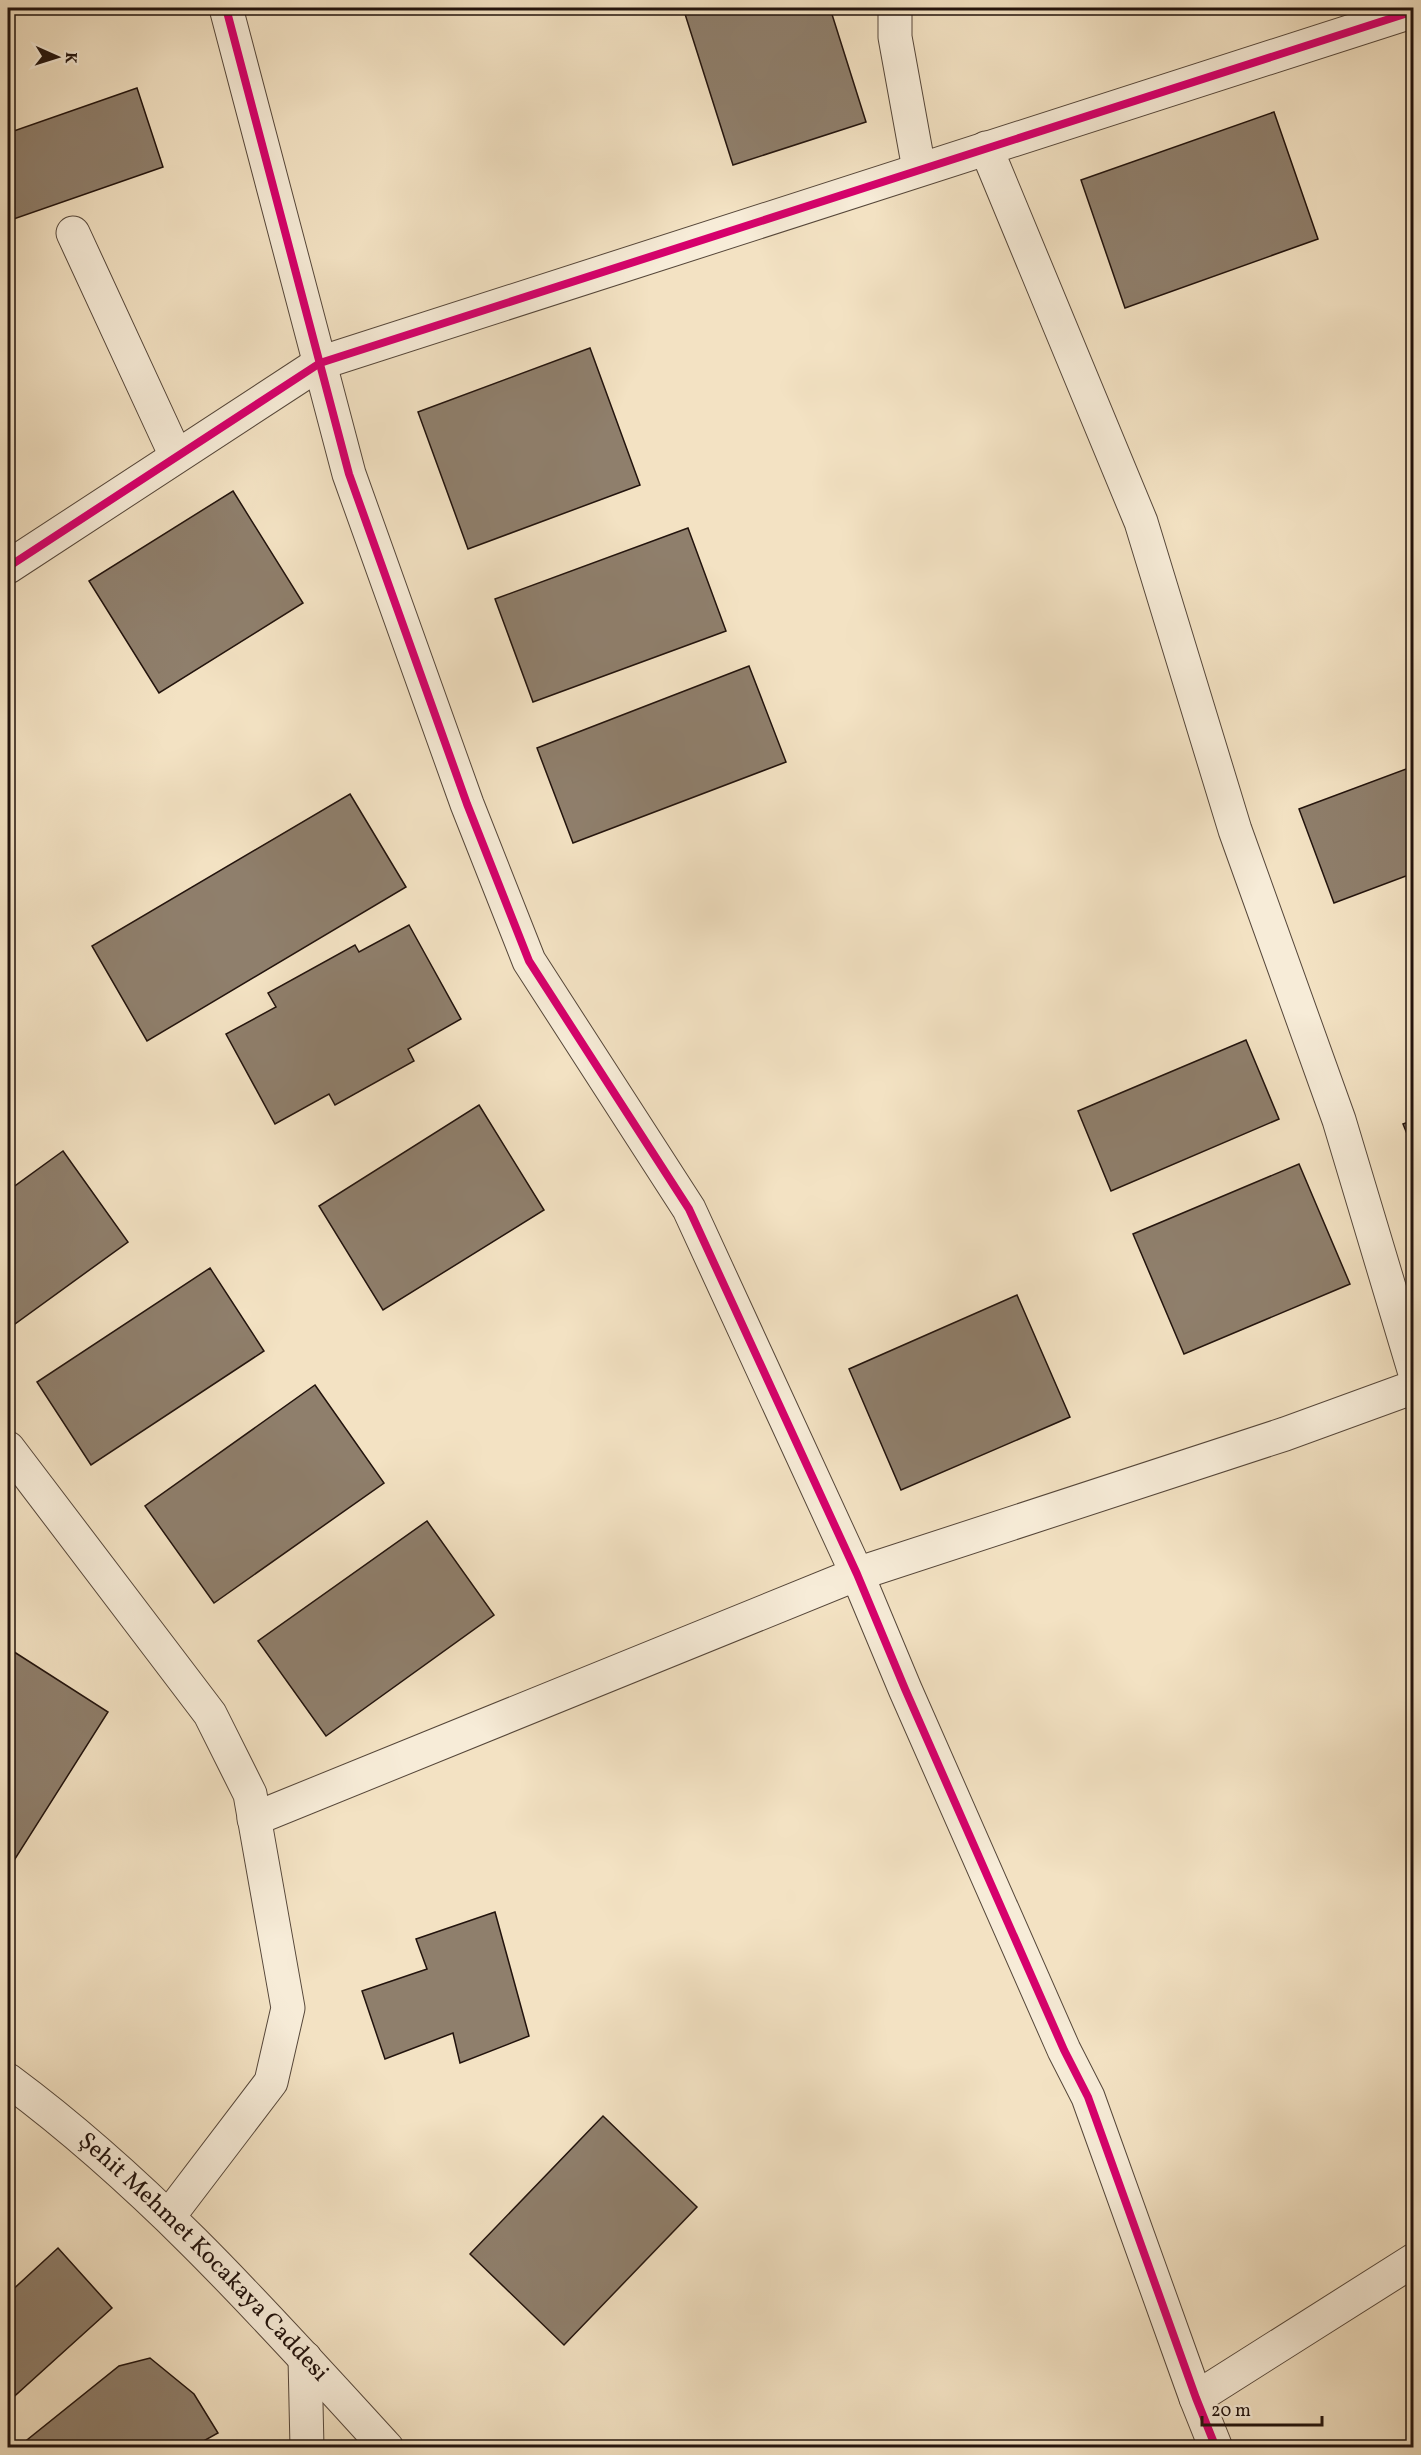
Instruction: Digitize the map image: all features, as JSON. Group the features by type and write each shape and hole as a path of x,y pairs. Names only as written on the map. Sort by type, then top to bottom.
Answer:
{"street":[{"path":"226,8 348,474 466,804 529,961 689,1209 857,1574 900,1679 1040,1996 1088,2097 1216,2448"},
{"path":"895,8 896,38 919,169"},
{"path":"8,567 320,363 1413,11"},
{"path":"986,148 1141,522 1235,830 1340,1119 1413,1370"},
{"path":"73,233 176,456"},
{"path":"254,1819 857,1574 1285,1434 1413,1388"},
{"path":"8,1448 210,1714 250,1794 288,2008 271,2082 168,2216"},
{"name":"Şehit Mehmet Kocakaya Caddesi","path":"8,2080 39,2103 168,2216 235,2282 387,2448"},
{"path":"1196,2398 1413,2260"},
{"path":"305,2358 307,2448"}],"building":[{"path":"705,8 830,8 866,122 733,165 685,14"},
{"path":"137,88 163,167 8,221 8,133"},
{"path":"1274,112 1318,239 1125,308 1081,180"},
{"path":"590,348 640,485 468,549 418,412"},
{"path":"233,491 303,603 159,693 89,581"},
{"path":"688,528 726,631 533,702 495,599"},
{"path":"749,666 786,762 573,843 537,748"},
{"path":"1414,766 1414,873 1334,903 1299,809"},
{"path":"350,794 406,887 147,1041 92,946"},
{"path":"409,925 461,1019 408,1049 414,1061 335,1105 329,1094 275,1124 226,1034 276,1007 268,993 355,945 359,952"},
{"path":"1246,1040 1279,1119 1111,1191 1078,1111"},
{"path":"479,1105 544,1210 383,1310 319,1206"},
{"path":"1414,1120 1414,1151 1403,1124"},
{"path":"63,1151 128,1242 8,1329 8,1191"},
{"path":"1299,1164 1350,1284 1184,1354 1133,1234"},
{"path":"210,1268 264,1351 91,1465 37,1382"},
{"path":"1017,1295 1070,1417 901,1490 849,1369"},
{"path":"315,1385 384,1483 214,1603 145,1506"},
{"path":"427,1521 494,1615 326,1736 258,1641"},
{"path":"8,1648 108,1712 8,1870"},
{"path":"495,1912 529,2036 460,2063 453,2033 385,2059 362,1991 427,1969 416,1939"},
{"path":"603,2116 697,2207 564,2345 470,2254"},
{"path":"58,2248 112,2308 8,2402 8,2294"},
{"path":"150,2358 194,2394 218,2433 191,2448 17,2448 119,2366"}],"cycle path":[{"path":"226,8 349,474 467,804 529,961 689,1209 857,1574 905,1689 1064,2050 1088,2097 1216,2448"},
{"path":"8,567 320,363 1414,11"}]}
